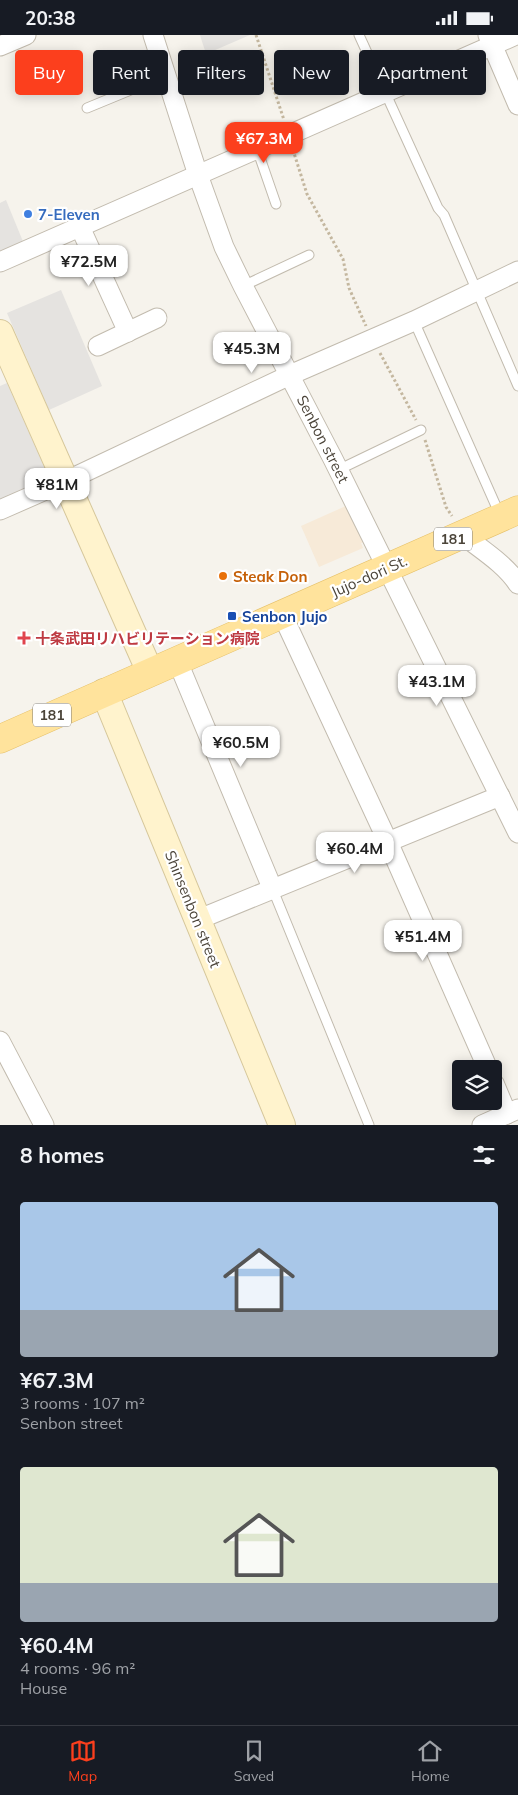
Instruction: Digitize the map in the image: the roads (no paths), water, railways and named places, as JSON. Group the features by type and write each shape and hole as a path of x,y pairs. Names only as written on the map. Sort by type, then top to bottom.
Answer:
{"main road":[{"name":"Jujo-dori St.","path":"0,739 150,671 509,514"}],"street":[{"path":"0,46 26,35"},
{"name":"Senbon street","path":"153,35 158,50"},
{"path":"470,50 490,40 516,35"},
{"path":"490,40 518,105"},
{"name":"Senbon street","path":"168,78 198,175 224,247 387,567 500,796 514,812 518,833"},
{"path":"0,263 380,95"},
{"path":"80,227 128,332"},
{"path":"0,510 66,481 290,375 414,321 518,271"},
{"path":"98,347 157,319"},
{"path":"0,333 150,671"},
{"path":"463,535 513,576 518,584"},
{"path":"282,614 388,842 484,1060"},
{"path":"177,660 273,889"},
{"name":"Shinsenbon street","path":"104,692 282,1125"},
{"path":"197,920 500,796"},
{"path":"0,1041 44,1125"},
{"path":"482,1125 513,1111 502,1095"}],"lane":[{"path":"359,35 366,50"},
{"path":"87,107 117,95"},
{"path":"386,95 438,208 444,215 518,386"},
{"path":"257,149 276,204"},
{"path":"243,286 309,255"},
{"path":"414,321 509,514"},
{"path":"338,470 421,430"},
{"path":"273,889 369,1125"}],"place":[{"name":"7-Eleven","path":"28,214"},
{"name":"Steak Don","path":"223,576"},
{"name":"Senbon Jujo","path":"232,616"},
{"name":"十条武田リハビリテーション病院","path":"24,638"}]}
